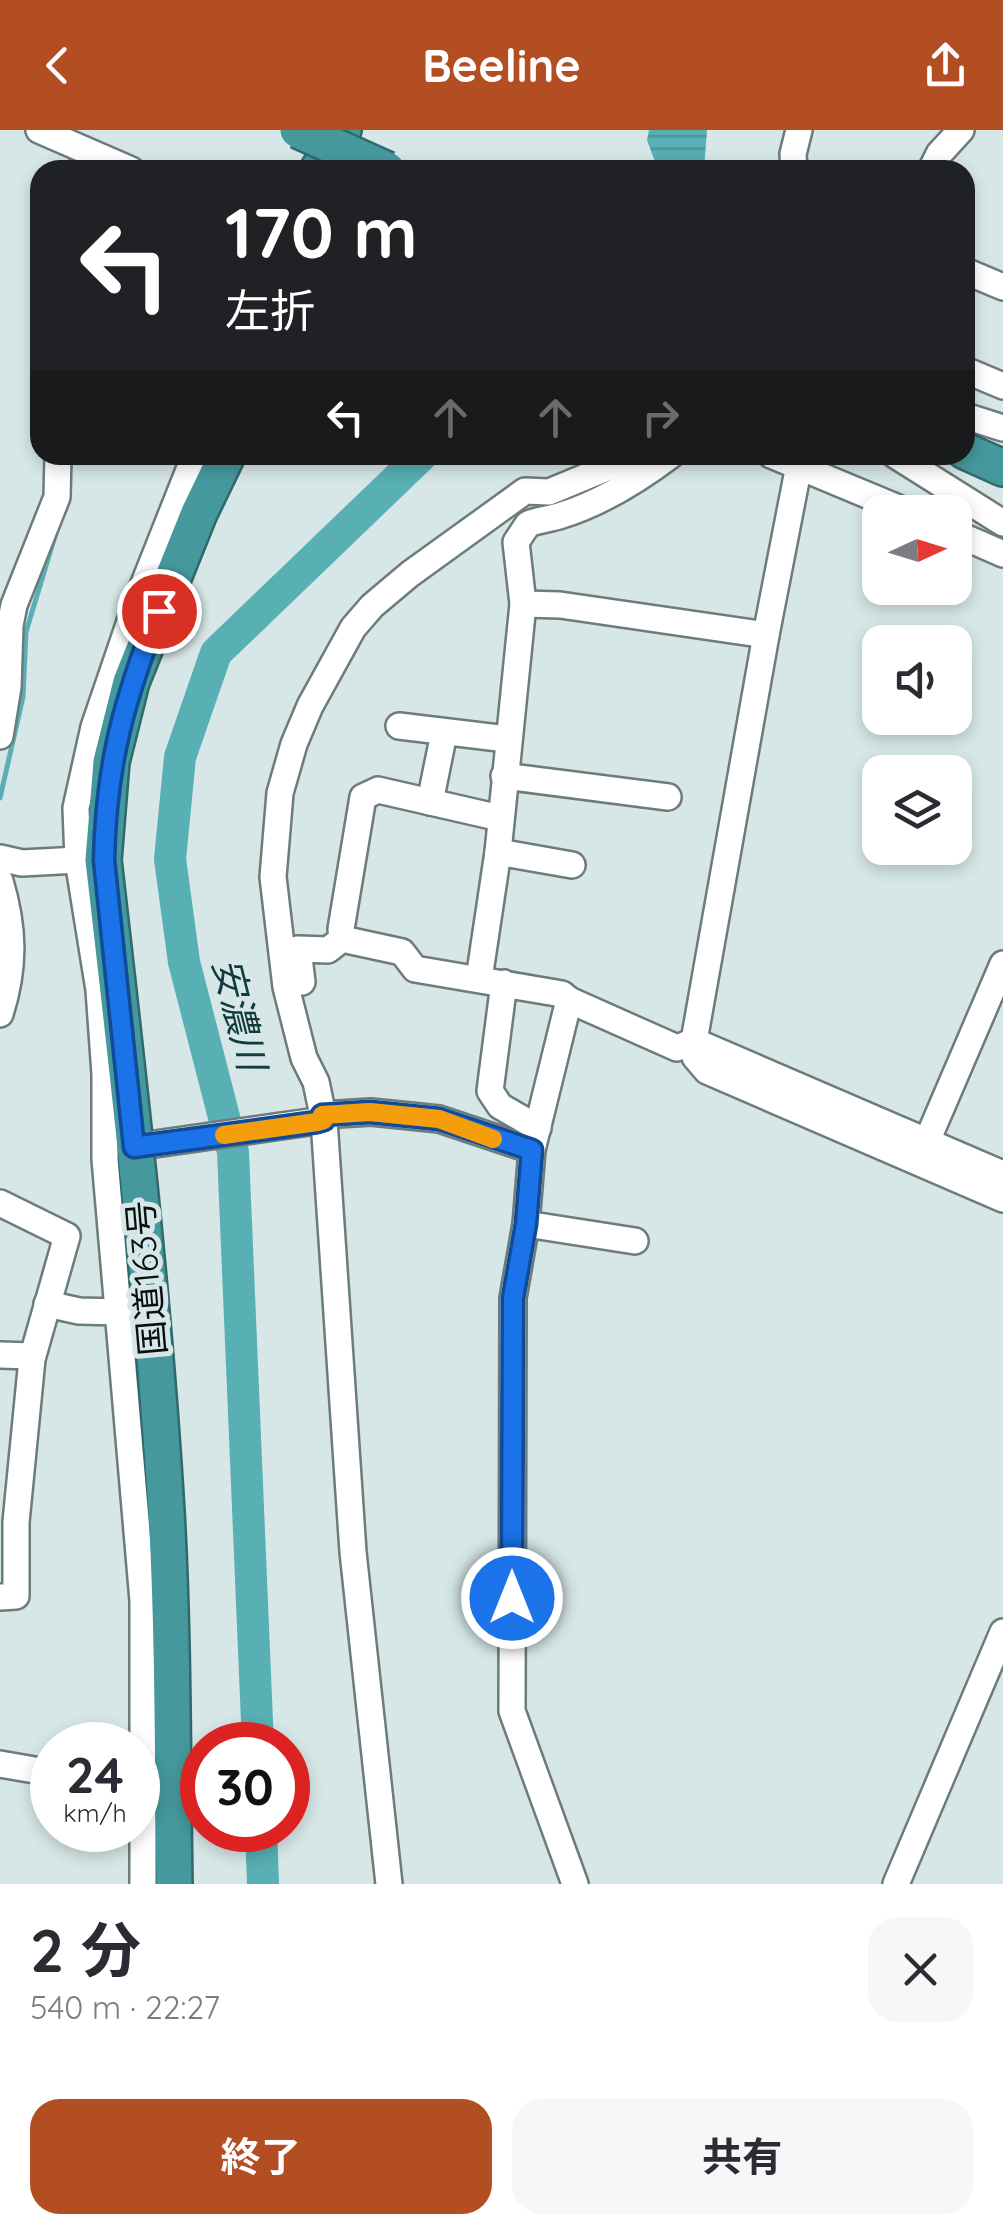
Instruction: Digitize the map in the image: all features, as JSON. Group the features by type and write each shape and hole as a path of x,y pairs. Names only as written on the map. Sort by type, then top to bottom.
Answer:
{"highway":[{"path":"298,130 366,160"},
{"path":"324,160 343,130"},
{"path":"975,455 1003,468"},
{"name":"国道163号","path":"174,1884 166,1510 140,1138 104,860 110,762 131,682 221,465"}],"street":[{"path":"38,130 108,160"},
{"path":"793,160 800,130"},
{"path":"936,160 961,130"},
{"path":"975,275 1003,287"},
{"path":"975,374 1003,386"},
{"path":"975,419 1003,428"},
{"path":"0,736 14,605 57,497 58,465"},
{"path":"141,1722 144,1601 105,1159 105,1074 99,990 78,860 76,808 94,727 137,600 191,465"},
{"path":"316,1082 304,1058 286,987 273,876 280,793 294,744 325,676 353,628 410,574 525,491 549,492 614,465"},
{"path":"535,1139 500,1106 490,1090 500,818 523,604 516,542 528,524 561,516 657,465"},
{"path":"798,465 694,1041 695,1057 707,1071 1003,1199"},
{"path":"809,465 872,495"},
{"path":"911,465 1003,523"},
{"path":"972,540 1003,554"},
{"path":"523,604 766,635"},
{"path":"399,726 507,739"},
{"path":"430,802 444,733"},
{"path":"504,776 668,797"},
{"path":"342,939 363,797 378,790 500,818"},
{"path":"498,852 572,865"},
{"path":"0,858 22,862 78,860"},
{"path":"0,881 12,945 10,979 0,1014"},
{"path":"342,939 328,950 298,950 321,1119 353,1552 389,1884"},
{"path":"342,939 402,952 415,969 562,994 678,1048 694,1041 1003,1174"},
{"path":"927,1141 1003,964"},
{"path":"569,1000 535,1139 513,1298 512,1710 575,1884"},
{"path":"119,1301 126,1281 122,1125 140,1138 370,1112 439,1119 535,1139"},
{"path":"0,1203 67,1236 32,1356 8,1547 16,1596 0,1597"},
{"path":"526,1224 635,1240"},
{"path":"48,1304 79,1311 119,1301"},
{"path":"0,1355 32,1356"},
{"path":"896,1884 1003,1632"},
{"path":"0,1764 30,1769"},
{"path":"142,1852 143,1884"}],"water":[{"path":"649,130 707,130 705,160 654,160 647,140"}],"waterway":[{"path":"69,492 70,465"},
{"name":"安濃川","path":"257,1722 233,1152 184,962 170,859 180,757 216,653 412,465"},
{"path":"0,798 23,697 26,632 58,526"},
{"name":"安濃川","path":"262,1852 263,1884"}],"slow traffic":[{"path":"224,1135 317,1122 324,1120 322,1115 370,1112 439,1119 493,1139"}],"route":[{"path":"159,611 118,728 110,762 104,827 104,860 134,1147 317,1122 324,1120 322,1115 370,1112 439,1119 532,1150 526,1224 513,1298 512,1598"}]}
